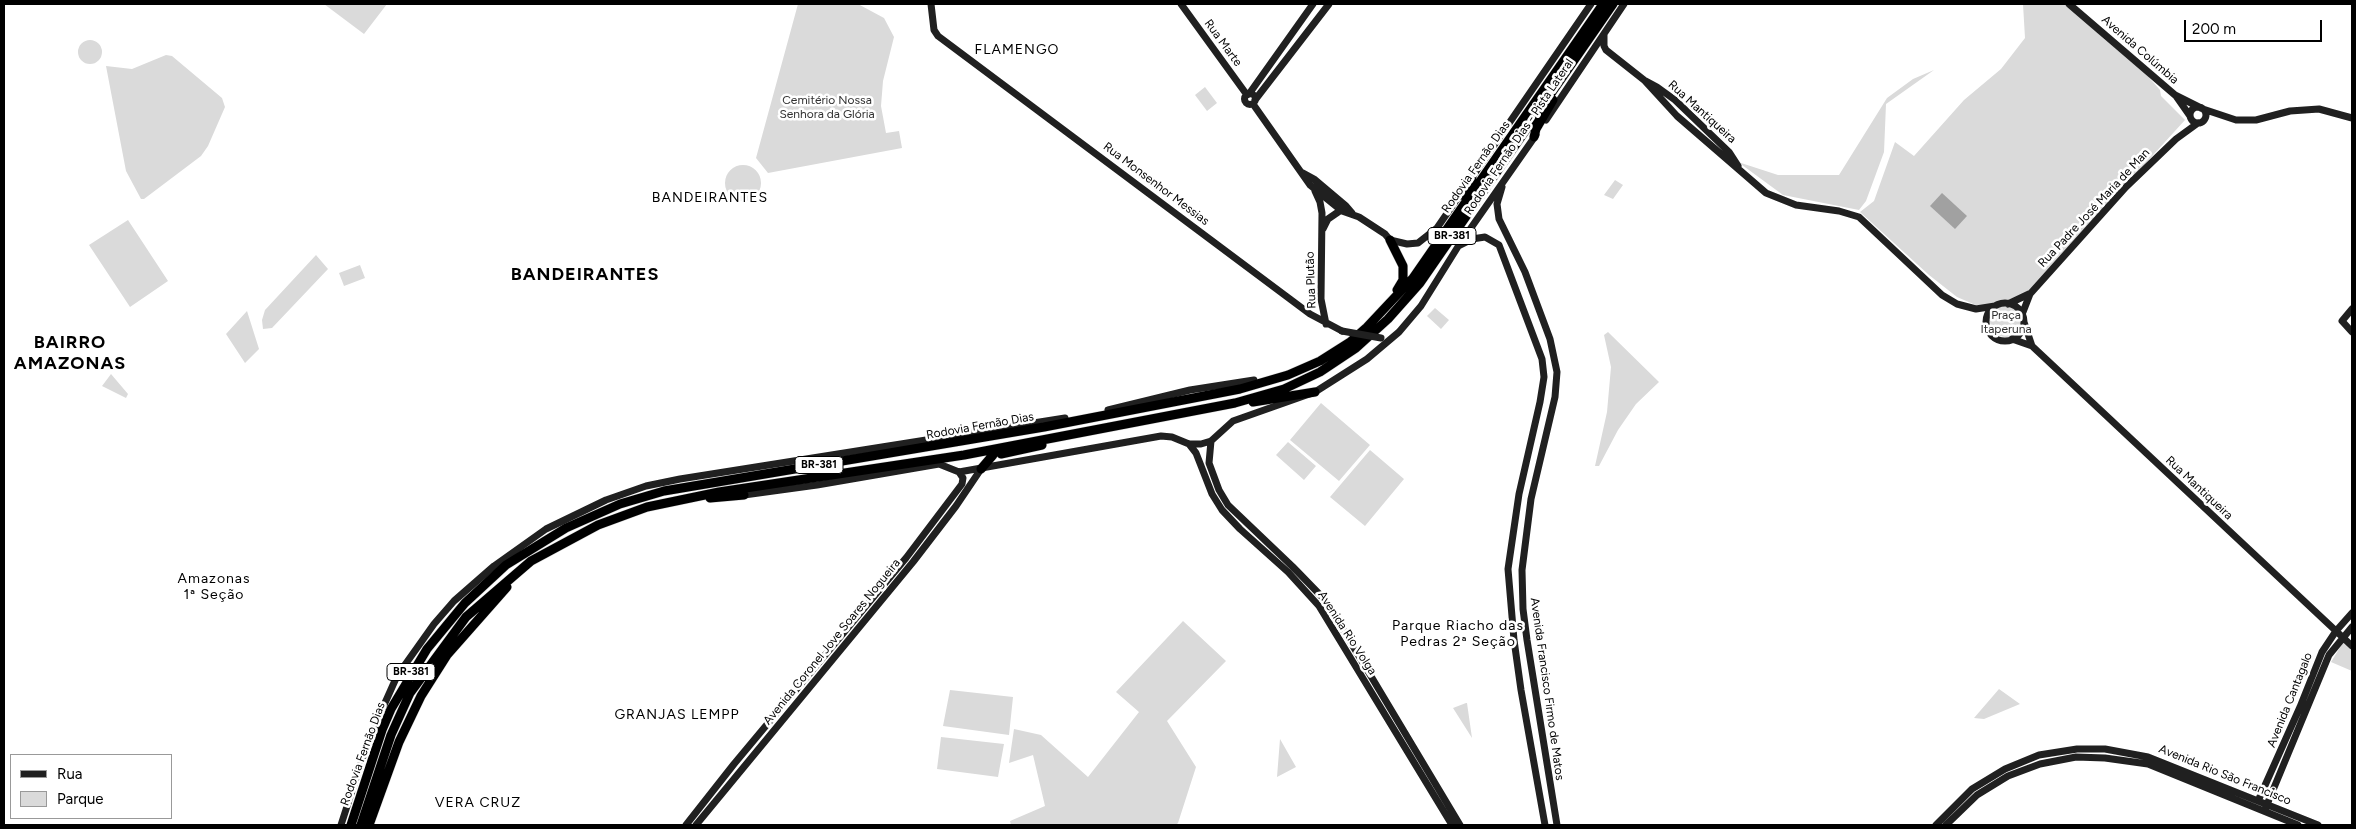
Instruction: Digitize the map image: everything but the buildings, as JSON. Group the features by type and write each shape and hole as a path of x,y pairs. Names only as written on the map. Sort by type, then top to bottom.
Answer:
{"highway":[{"name":"Rodovia Fernão Dias","path":"351,825 382,730 391,709 413,669 442,629 474,594 506,565 542,542 594,515 646,496 673,489 901,452 1125,412 1240,389 1288,375 1320,361 1350,342 1367,328 1413,278 1603,4"},
{"name":"Rodovia Fernão Dias","path":"361,825 391,735 410,693 435,656 466,617 531,561 570,538 647,507 719,492 964,455 1235,403 1284,389 1320,372 1356,348 1388,320 1420,283 1613,4"},
{"path":"1534,137 1536,129 1563,83 1568,69"},
{"path":"1441,238 1468,192 1472,178"},
{"path":"1367,328 1396,292 1403,280 1403,266 1390,240"},
{"path":"1254,380 1288,375"},
{"path":"1235,403 1284,399 1315,392"},
{"name":"BR-381","path":"939,464 1029,449 1084,432"},
{"path":"981,468 993,455"},
{"name":"BR-381","path":"694,498 744,495"},
{"name":"BR-381","path":"369,825 399,742 421,696 447,655 531,561"}],"street":[{"name":"Rua Monsenhor Messias","path":"931,4 934,30 938,36 1310,314 1342,331 1381,338 1399,332"},
{"name":"Rua Marte","path":"1181,4 1248,95 1246,103 1254,102"},
{"path":"1248,95 1313,4"},
{"path":"1329,4 1254,102 1310,185 1385,234 1390,240"},
{"name":"Rodovia Fernão Dias - Pista Lateral","path":"1390,240 1407,244 1418,244 1428,238 1437,228 1591,4"},
{"name":"Rodovia Fernão Dias - Pista Lateral","path":"1399,332 1421,306 1459,245 1624,4"},
{"name":"Avenida Colúmbia","path":"2069,4 2175,95 2202,109"},
{"name":"Rua Mantiqueira","path":"1604,34 1606,50 1718,140 1730,159"},
{"name":"Rua Mantiqueira","path":"1660,94 1677,116 1730,159 1766,192 1796,205 1838,211 1859,217 1942,295 1957,304 1976,309 1995,306"},
{"path":"2175,95 2190,117 2200,123 2206,116 2202,109"},
{"path":"2190,117 2194,108 2224,117 2256,120 2290,111 2319,109 2352,118"},
{"name":"Rua Padre José Maria de Man","path":"2176,139 2190,117"},
{"name":"Rua Padre José Maria de Man","path":"2022,312 2030,294 2131,182 2176,139 2200,123 2224,117"},
{"path":"1303,173 1314,179 1344,208"},
{"name":"Avenida Francisco Firmo de Matos","path":"1503,181 1497,204 1499,219 1525,272 1550,339 1557,372 1555,397 1531,498 1522,570 1523,609 1527,640 1557,825"},
{"name":"Rua Plutão","path":"1310,185 1322,207 1320,299 1326,324"},
{"name":"Rua Plutão","path":"1321,234 1328,219 1344,208"},
{"name":"Avenida Francisco Firmo de Matos","path":"1459,245 1472,239 1485,237 1499,245 1538,344 1544,377 1519,494 1508,569 1514,640 1545,825"},
{"path":"1518,294 1526,288 1537,305"},
{"name":"Rua Padre José Maria de Man","path":"2008,304 2030,294"},
{"path":"2008,304 2022,312 2024,322 2021,331 2012,339 2000,340 1992,335 1987,320 1990,310 1995,306 2008,304"},
{"name":"Rua Mantiqueira","path":"1976,309 1987,320"},
{"path":"2351,313 2342,321 2352,332"},
{"name":"Rua Mantiqueira","path":"2024,322 2032,346"},
{"name":"BR-381","path":"1210,441 1233,421 1315,392 1367,359 1399,332"},
{"name":"Rua Mantiqueira","path":"2012,339 2032,346 2352,646"},
{"name":"Rodovia Fernão Dias","path":"341,825 378,716 397,676 418,646 454,601 494,566 522,544 565,518 627,492 680,479 1057,420 1112,410 1190,390 1254,380"},
{"path":"939,464 959,472 1161,436 1172,437 1189,444 1201,444 1210,441"},
{"name":"Avenida Rio Volga","path":"1210,441 1209,463 1219,490 1228,505 1326,601 1460,825"},
{"name":"Avenida Rio Volga","path":"1189,444 1196,453 1212,494 1222,510 1288,572 1319,606 1452,825"},
{"name":"BR-381","path":"744,495 817,485 939,464"},
{"name":"Avenida Coronel Jove Soares Nogueira","path":"696,825 981,468"},
{"name":"Avenida Coronel Jove Soares Nogueira","path":"953,503 962,484 963,478 959,472"},
{"path":"1519,494 1531,498"},
{"name":"Avenida Coronel Jove Soares Nogueira","path":"686,825 734,764 892,581"},
{"name":"Avenida Cantagalo","path":"2258,801 2322,652 2336,631 2352,613"},
{"name":"Avenida Cantagalo","path":"2264,812 2329,655 2352,627"},
{"path":"1514,640 1519,644 1527,640"},
{"name":"Avenida Rio São Francisco","path":"1936,825 1972,789 2022,761 2055,752 2105,749 2148,757 2318,825"},
{"name":"Avenida Rio São Francisco","path":"1946,825 1977,795 2008,776 2040,764 2076,757 2105,758 2148,764 2298,825"},
{"path":"2204,788 2207,780"}],"green space":[{"path":"324,4 387,4 364,34"},
{"name":"Cemitério Nossa Senhora da Glória","path":"798,4 858,4 884,18 894,37 883,81 881,106 886,133 899,131 902,148 768,173 756,158"},
{"path":"2023,4 2069,4 2103,38 2146,74 2160,90 2161,96 2185,120 2029,291 2009,302 1978,306 1957,297 1929,275 1860,212 1874,201 1895,142 1914,156 1964,100 2001,69 2025,38"},
{"path":"90,40 99,43 102,52 99,61 90,64 81,61 78,52 81,43"},
{"path":"166,55 172,56 222,98 225,107 208,146 201,156 144,199 141,199 126,171 106,66 132,69"},
{"path":"1934,70 1886,104 1884,152 1866,201 1859,210 1783,195 1738,162 1778,175 1839,175 1887,98 1913,79"},
{"path":"1205,87 1217,103 1207,111 1195,95"},
{"path":"743,165 756,170 761,183 756,196 743,201 730,196 725,183 730,170"},
{"path":"1615,180 1623,185 1613,199 1604,195"},
{"path":"128,220 168,281 130,307 89,245"},
{"path":"316,255 328,269 272,328 263,329 262,320 265,310"},
{"path":"360,265 365,278 344,286 339,273"},
{"name":"Praça Itaperuna","path":"2006,305 2012,306 2017,310 2021,315 2021,327 2017,332 2012,336 2006,337 2000,336 1995,332 1991,327 1990,321 1991,315 1995,310 2000,306"},
{"path":"1435,308 1449,320 1441,329 1427,316"},
{"path":"247,311 259,349 245,363 226,334"},
{"path":"1608,332 1659,382 1636,404 1618,430 1599,466 1595,466 1607,412 1611,367 1604,335"},
{"path":"111,374 128,394 126,398 102,386"},
{"path":"1321,403 1370,445 1339,481 1290,440"},
{"path":"1288,442 1316,466 1304,480 1276,455"},
{"path":"1370,450 1404,479 1365,526 1330,497"},
{"path":"1183,621 1226,661 1167,721 1196,767 1178,823 1176,825 1011,825 1010,821 1045,806 1033,755 1009,763 1014,729 1041,735 1088,777 1139,712 1116,692"},
{"path":"2344,641 2352,649 2352,671 2331,662"},
{"path":"1999,689 2020,704 1984,719 1974,718"},
{"path":"950,690 1013,697 1009,735 943,726"},
{"path":"1467,703 1472,738 1453,708"},
{"path":"941,737 1004,744 998,777 937,769"},
{"path":"1280,739 1296,767 1277,777"}],"shaded area":[{"path":"1942,193 1967,216 1955,229 1930,206"}],"district":[{"name":"FLAMENGO","path":"1017,50"},
{"name":"BANDEIRANTES","path":"710,198"},
{"name":"BANDEIRANTES","path":"585,275"},
{"name":"BAIRRO AMAZONAS","path":"70,353"},
{"name":"Amazonas 1ª Seção","path":"214,588"},
{"name":"Parque Riacho das Pedras 2ª Seção","path":"1458,634"},
{"name":"GRANJAS LEMPP","path":"677,715"},
{"name":"VERA CRUZ","path":"478,803"}]}
